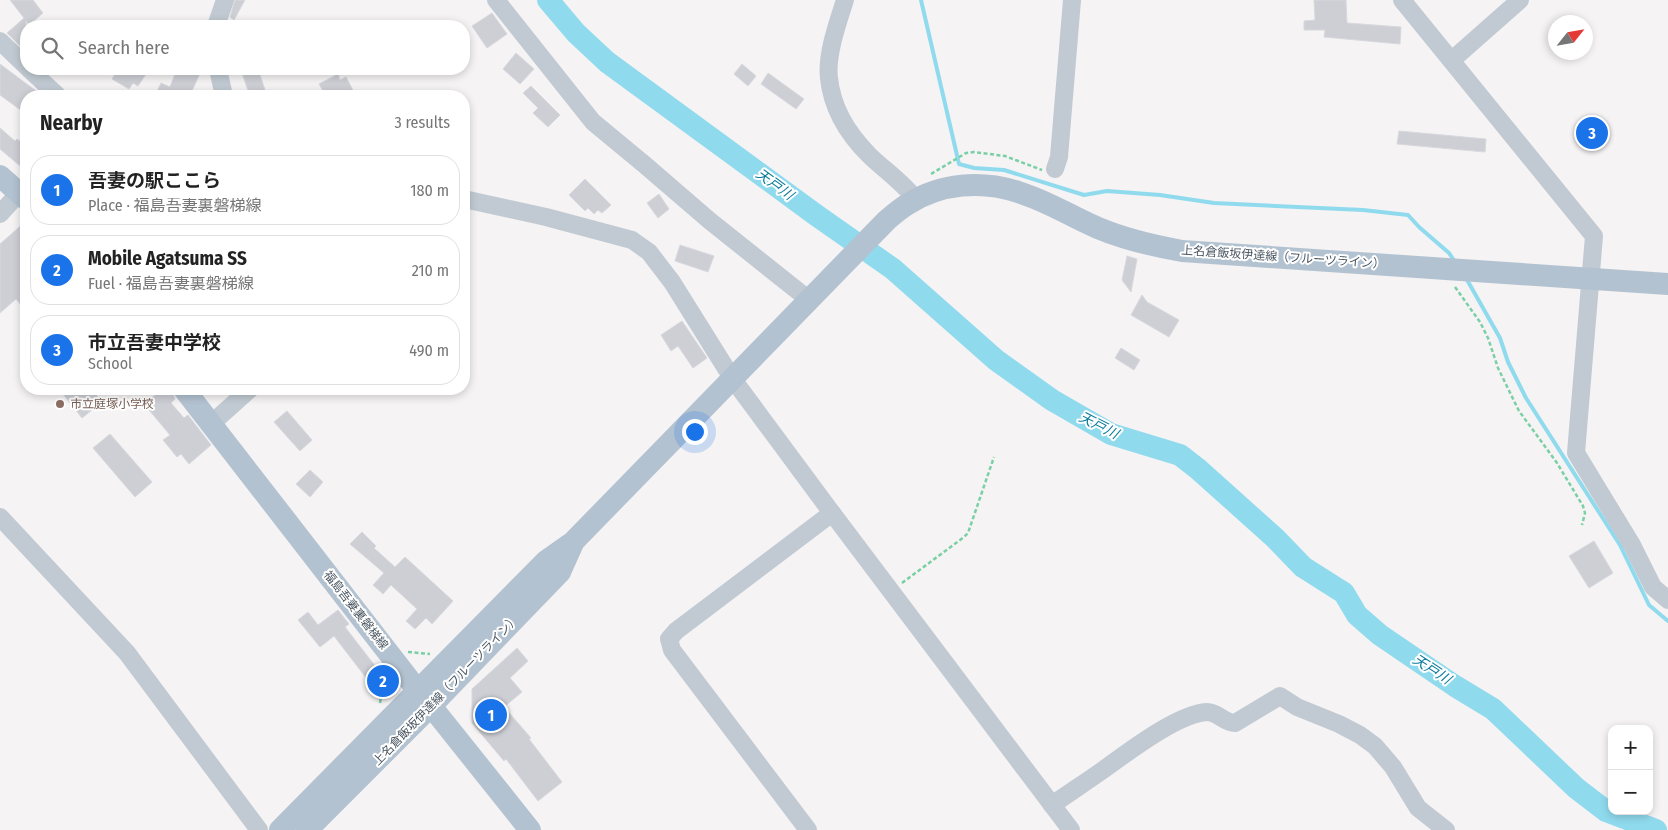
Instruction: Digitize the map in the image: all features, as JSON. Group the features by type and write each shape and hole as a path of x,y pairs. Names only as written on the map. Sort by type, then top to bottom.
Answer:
{"main road":[{"path":"0,176 20,193"},
{"name":"上名倉飯坂伊達線（フルーツライン）","path":"280,830 560,572 573,542 911,194 928,194 956,186 987,185 1020,192 1100,229 1161,247 1236,256 1483,270 1668,284"},
{"name":"福島吾妻裏磐梯線","path":"189,395 530,830"},
{"name":"上名倉飯坂伊達線（フルーツライン）","path":"306,830 425,698"}],"street":[{"path":"218,20 224,0"},
{"path":"496,0 593,122 710,222 814,294"},
{"path":"845,0 832,44 828,77 837,111 855,139 868,154 911,194"},
{"path":"1055,168 1059,157 1072,0"},
{"path":"1402,0 1590,230 1594,238 1576,453 1632,545 1652,587 1668,600"},
{"path":"1452,60 1520,0"},
{"path":"0,41 20,60"},
{"path":"35,75 52,90"},
{"path":"219,75 223,90"},
{"path":"0,214 20,198"},
{"path":"470,200 632,240 649,252 672,282 732,378 1071,830"},
{"path":"211,424 243,395"},
{"path":"808,830 672,650 669,639 676,631 832,513"},
{"path":"0,517 127,653 259,830"},
{"path":"1052,805 1178,721 1194,715 1211,712 1230,723 1235,723 1280,696 1297,707 1339,724 1360,735 1375,746 1393,766 1418,808 1446,830"}],"path":[{"path":"911,194 970,152 1005,156 1038,169 1055,168"},
{"path":"1446,268 1450,280 1480,322 1488,338 1498,368 1519,411 1556,463 1583,506 1585,512 1582,525"},
{"path":"891,591 968,533 994,457"},
{"path":"404,653 430,654 434,657"},
{"path":"380,703 386,667"}],"building":[{"path":"10,0 33,0 43,13 35,20 22,20 24,18"},
{"path":"235,0 245,0 234,20 230,17"},
{"path":"1314,0 1346,0 1347,23 1401,27 1400,44 1324,37 1325,30 1304,30 1304,21 1315,20"},
{"path":"492,13 507,34 487,48 472,26"},
{"path":"20,22 20,46 7,33"},
{"path":"516,53 534,69 520,84 503,69"},
{"path":"0,64 35,90 20,90 20,110 0,95"},
{"path":"742,64 756,76 748,86 734,74"},
{"path":"768,73 804,99 796,109 761,84"},
{"path":"114,75 145,75 138,86 133,83 129,89 112,79"},
{"path":"175,75 199,75 192,90 158,90 161,83 170,87"},
{"path":"243,75 260,75 265,90 248,90"},
{"path":"338,75 340,80 346,77 353,90 322,90 319,84"},
{"path":"531,86 560,115 548,127 533,113 538,108 523,93"},
{"path":"0,128 15,141 17,139 20,141 20,166 0,149"},
{"path":"1399,131 1486,139 1485,152 1397,144"},
{"path":"585,179 611,205 602,213 598,210 594,214 588,208 585,211 569,195"},
{"path":"659,194 669,209 658,218 647,203"},
{"path":"20,226 20,304 16,299 0,313 0,244"},
{"path":"680,245 714,256 708,272 675,261"},
{"path":"1127,256 1137,259 1131,292 1122,280"},
{"path":"1142,295 1147,302 1179,320 1169,337 1131,315"},
{"path":"682,321 707,358 693,368 678,346 671,351 661,335"},
{"path":"1121,348 1140,360 1134,370 1115,358"},
{"path":"64,395 96,395 102,402 82,418"},
{"path":"155,395 173,395 175,399 171,403 184,418 188,415 211,445 189,464 181,454 177,457 163,440 170,435 144,404"},
{"path":"287,411 312,440 300,451 274,422"},
{"path":"110,434 152,482 135,497 93,448"},
{"path":"310,470 323,482 310,497 296,484"},
{"path":"362,532 376,546 374,548 395,567 405,557 453,601 432,624 426,618 415,629 406,621 417,609 391,585 383,594 373,585 384,573 350,544"},
{"path":"1594,541 1613,573 1589,588 1569,556"},
{"path":"338,610 349,624 345,627 379,671 367,679 334,636 320,647 298,620 308,612 318,625"},
{"path":"517,648 528,661 510,678 522,692 504,707 531,738 529,739 562,782 538,801 506,759 504,761 472,723 472,689"}],"waterway":[{"name":"天戸川","path":"548,0 576,33 607,62 893,269 996,360 1052,400 1111,434 1180,455 1275,538 1303,567 1344,593 1357,615 1380,635 1455,686 1493,709 1576,788 1606,811 1656,830"},
{"path":"921,0 959,164 974,168 1004,170 1084,195 1107,191 1160,195 1214,203 1363,210 1408,215 1449,253 1455,262"},
{"path":"1466,278 1500,338 1508,362 1526,398 1620,545 1649,605 1668,621"}],"place":[{"name":"市立吾妻中学校","path":"1592,133"},
{"name":"市立庭塚小学校","path":"60,404"},
{"name":"Mobile Agatsuma SS","path":"383,681"},
{"name":"吾妻の駅ここら","path":"491,715"}]}
